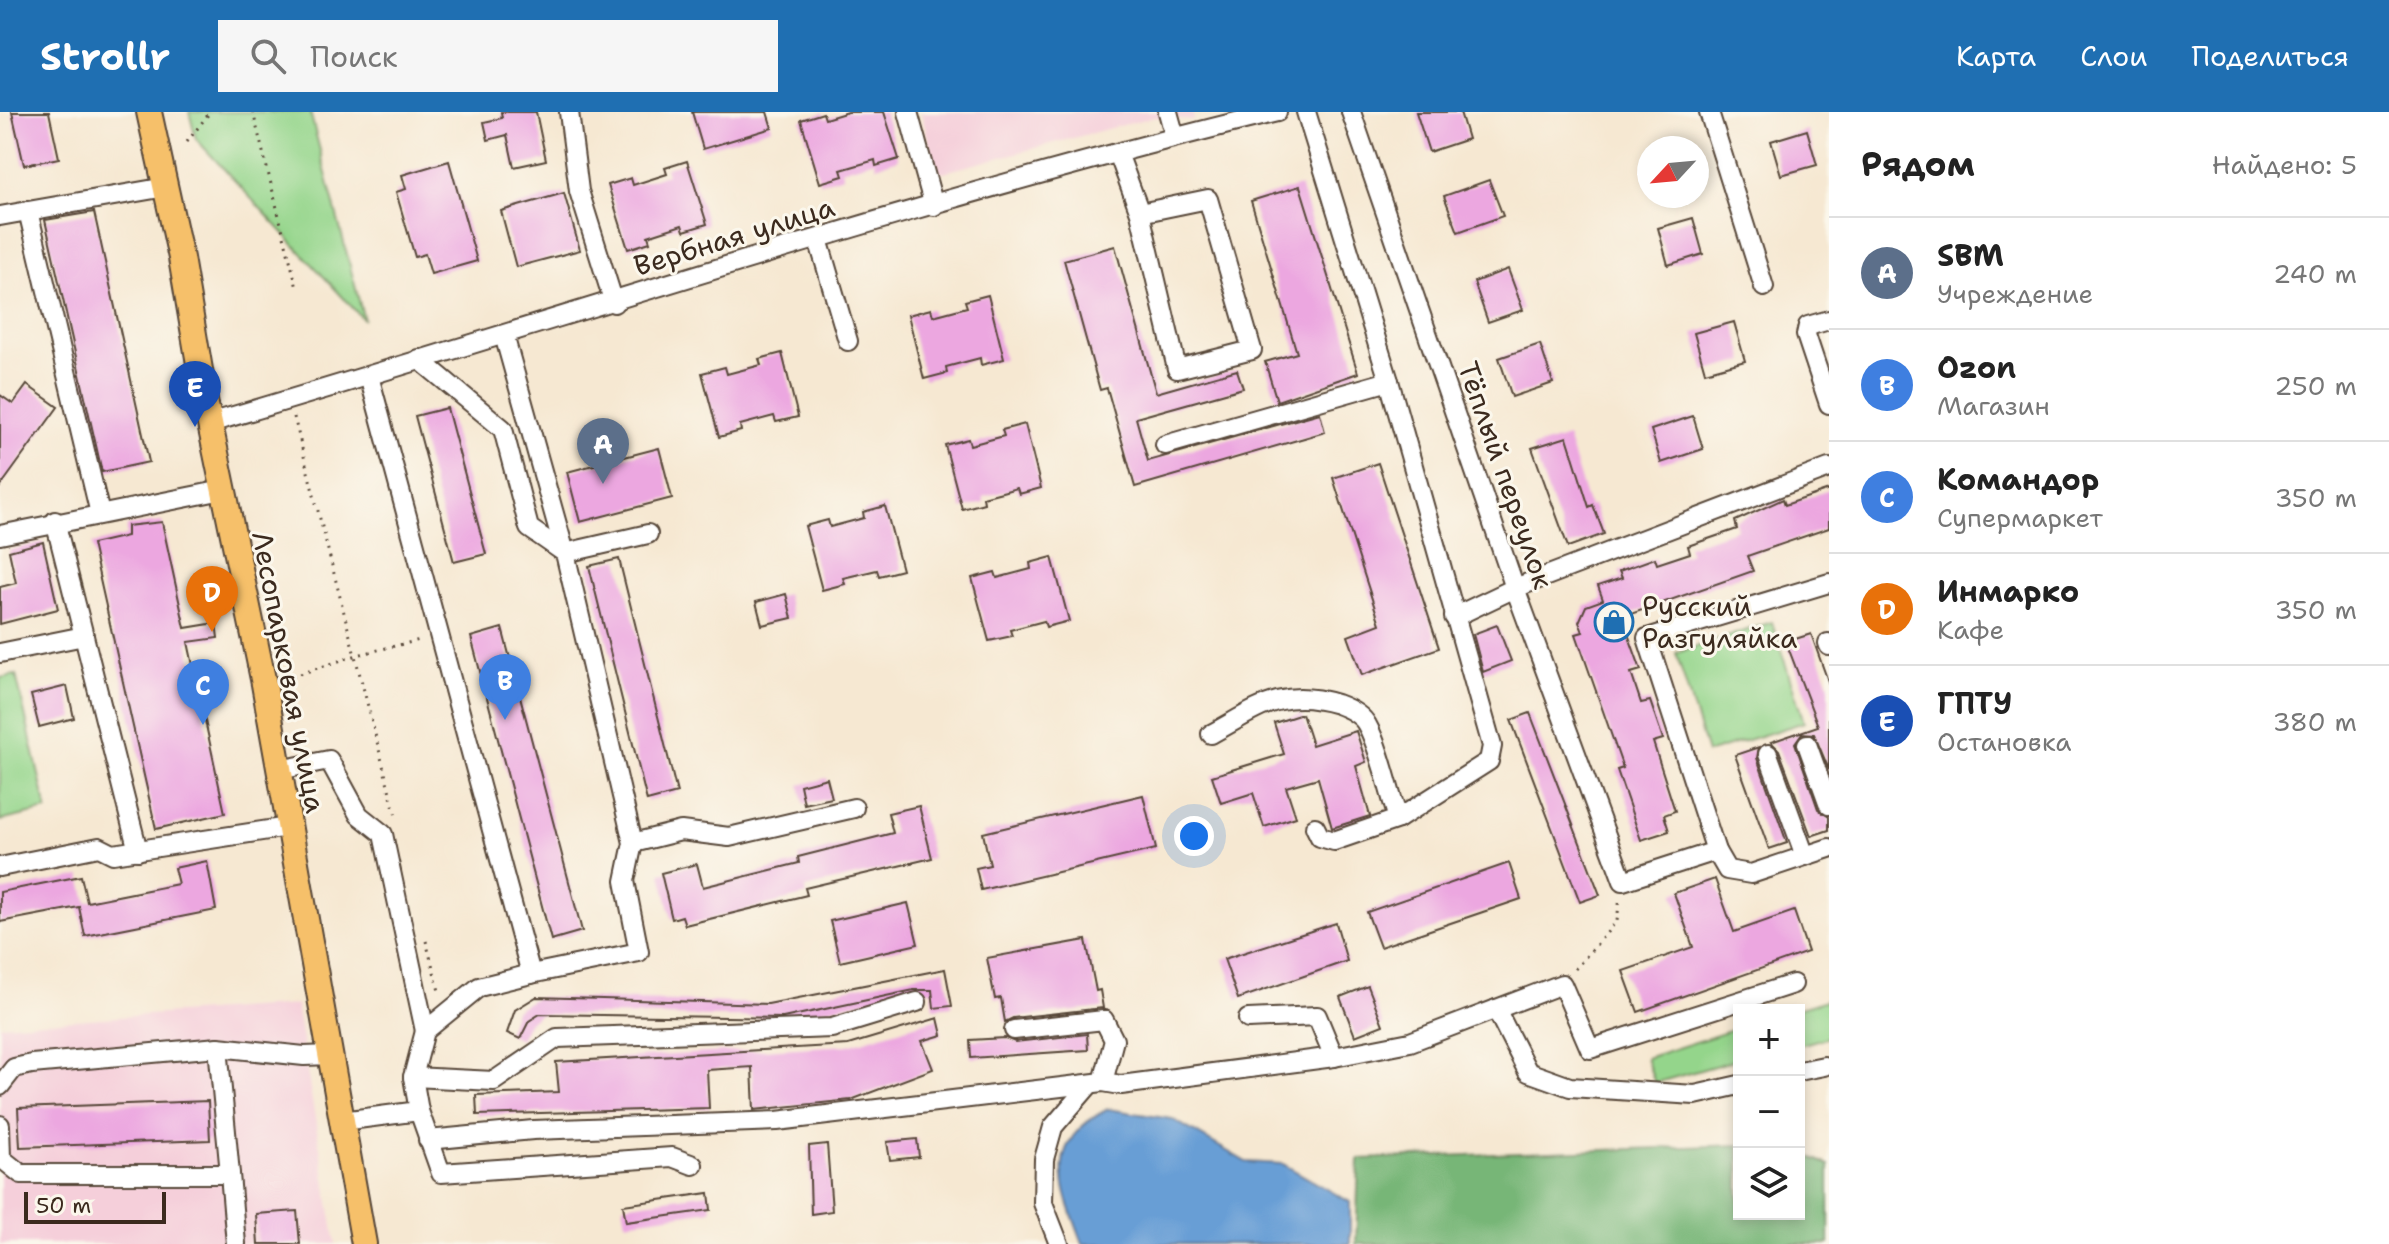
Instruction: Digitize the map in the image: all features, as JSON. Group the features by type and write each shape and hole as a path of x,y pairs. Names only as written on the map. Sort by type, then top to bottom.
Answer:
{"main road":[{"name":"Лесопарковая улица","path":"149,112 279,770 364,1244"}],"street":[{"path":"569,112 579,191 614,303"},
{"path":"908,112 934,206"},
{"path":"1168,112 1175,137"},
{"name":"Вербная улица","path":"210,423 818,239 1175,137 1277,112"},
{"path":"1306,112 1389,381 1492,746 1489,761 1398,819 1334,841 1320,837 1315,827"},
{"name":"Тёплый переулок","path":"1351,112 1515,588 1623,881"},
{"path":"1709,112 1764,287"},
{"path":"1118,153 1140,213 1177,369 1252,350 1208,199 1140,213"},
{"path":"0,216 166,187"},
{"path":"28,211 100,514"},
{"path":"818,239 848,341"},
{"path":"1828,323 1808,326 1806,335 1829,404"},
{"path":"425,1031 479,987 639,952 625,881 633,843 565,553 504,335"},
{"path":"419,359 503,429 529,528 565,553 648,534"},
{"path":"369,376 531,974"},
{"path":"1165,445 1389,381"},
{"path":"1454,617 1515,588 1829,468"},
{"path":"0,535 55,521 223,490"},
{"path":"55,521 138,851"},
{"path":"1829,583 1647,638 1716,851 1727,870 1751,874 1829,848"},
{"path":"0,653 84,636"},
{"path":"1211,734 1271,702 1293,697 1309,696 1345,707 1367,725 1398,819"},
{"path":"1807,744 1829,805"},
{"path":"1768,754 1805,856"},
{"path":"279,770 329,760 359,815 383,834 425,1031 413,1077 419,1111 441,1173 672,1157 693,1165"},
{"path":"633,843 681,831 729,837 854,808"},
{"path":"0,867 99,847 113,854 288,827"},
{"path":"1623,881 1716,851"},
{"path":"428,1140 533,1130 777,1121 1097,1083 1121,1085 1334,1057 1410,1042 1562,984 1590,1049 1793,984"},
{"path":"413,1077 494,1081 557,1038 832,1028 917,1002"},
{"path":"1496,1009 1528,1072 1570,1087 1695,1095 1733,1086"},
{"path":"1248,1019 1317,1016 1334,1057"},
{"path":"1014,1030 1104,1020 1114,1040 1097,1083 1053,1127 1044,1159 1043,1203 1059,1244"},
{"path":"0,1086 14,1068 32,1064 218,1047 304,1056 331,1055"},
{"path":"218,1047 236,1244"},
{"path":"1805,1070 1824,1066"},
{"path":"342,1121 419,1111"},
{"path":"0,1125 1,1158 21,1174 230,1174"}],"path":[{"path":"187,142 210,112"},
{"path":"253,112 297,288"},
{"path":"294,417 399,825"},
{"path":"285,679 357,655 439,635"},
{"path":"1562,984 1617,921 1623,881"},
{"path":"425,934 440,996"}],"shaded area":[{"path":"921,112 1192,112 1194,120 1153,117 937,174"},
{"path":"296,1005 336,1244 0,1244 0,1025"}],"green space":[{"path":"189,112 310,112 364,320 196,139"},
{"path":"1772,622 1804,722 1707,753 1676,653"},
{"path":"16,675 47,810 0,821 0,678"},
{"path":"1829,999 1829,1037 1805,1043 1805,1007"},
{"path":"1733,1030 1733,1061 1655,1083 1646,1058"},
{"path":"1733,1145 1733,1220 1805,1220 1805,1155 1829,1165 1829,1244 1356,1244 1359,1159"}],"water":[{"path":"1108,1109 1172,1119 1246,1162 1283,1164 1350,1202 1350,1244 1083,1244 1064,1185 1062,1168 1065,1151 1073,1136 1087,1122"}],"building":[{"path":"12,112 49,112 59,158 24,165"},
{"path":"501,112 536,112 546,160 514,167 507,135 488,140 484,122 502,118"},
{"path":"692,112 767,112 772,128 703,149"},
{"path":"848,112 884,112 899,159 876,166 875,160 841,170 843,176 820,183 801,120 823,113 825,119"},
{"path":"1416,112 1460,112 1468,139 1429,152"},
{"path":"1807,130 1817,165 1781,175 1771,141"},
{"path":"449,161 477,261 431,274 425,254 415,257 396,192 406,189 402,175"},
{"path":"687,161 707,224 684,231 682,225 648,236 650,242 628,249 608,185 631,178 633,185 667,174 665,168"},
{"path":"1489,180 1503,216 1458,232 1444,196"},
{"path":"1300,186 1358,373 1277,401 1265,362 1297,353 1251,201"},
{"path":"564,193 580,250 516,267 501,211"},
{"path":"94,212 149,462 102,472 45,220"},
{"path":"1693,218 1703,254 1668,265 1658,228"},
{"path":"1115,246 1156,393 1237,370 1243,388 1136,418 1148,461 1320,413 1325,432 1135,487 1107,388 1100,390 1064,260"},
{"path":"1508,269 1523,310 1488,322 1474,282"},
{"path":"988,295 1004,359 981,365 980,358 946,367 947,373 924,379 908,315 931,309 933,316 967,307 965,301"},
{"path":"1734,322 1745,361 1705,372 1694,333"},
{"path":"1540,344 1553,383 1512,397 1499,358"},
{"path":"782,353 798,417 776,422 774,416 740,425 741,431 719,437 702,373 725,367 727,374 761,365 759,359"},
{"path":"27,385 58,407 0,487 0,395 13,404"},
{"path":"447,408 486,554 454,562 415,416"},
{"path":"1693,416 1703,449 1661,463 1651,430"},
{"path":"1025,424 1041,488 1019,494 1017,488 983,497 984,503 962,509 945,445 968,439 970,445 1004,436 1002,430"},
{"path":"1567,437 1589,507 1593,505 1604,534 1568,547 1532,448"},
{"path":"659,448 672,498 580,522 567,472"},
{"path":"1378,463 1439,648 1362,675 1348,636 1380,624 1333,478"},
{"path":"1829,490 1829,528 1747,556 1753,571 1622,617 1641,670 1631,673 1641,703 1650,701 1663,739 1653,742 1675,811 1664,815 1669,831 1641,840 1617,770 1623,768 1576,634 1583,632 1579,622 1586,606 1603,600 1598,586 1622,578 1619,571 1655,558 1657,564 1690,553 1688,546 1737,529 1735,521 1783,499 1785,505"},
{"path":"885,506 902,570 879,576 877,570 843,578 845,584 822,590 805,526 828,520 830,527 864,518 863,512"},
{"path":"162,522 185,628 216,623 218,638 188,642 225,813 156,829 92,544 127,536 127,526"},
{"path":"43,542 58,609 0,624 0,587 16,583 9,551"},
{"path":"1052,557 1069,621 1046,627 1044,621 1010,630 1012,636 989,641 972,578 995,572 997,578 1031,569 1030,563"},
{"path":"619,559 677,793 647,801 589,566"},
{"path":"786,594 792,618 762,625 756,602"},
{"path":"1497,625 1511,661 1483,672 1473,634"},
{"path":"502,628 582,931 551,940 471,637"},
{"path":"1811,634 1829,684 1829,770 1814,734 1802,733 1795,743 1818,809 1829,817 1829,830 1811,836 1779,750 1771,742 1818,726 1786,642"},
{"path":"67,686 74,718 39,727 31,695"},
{"path":"1530,713 1600,895 1580,902 1511,720"},
{"path":"1302,714 1312,745 1356,731 1366,762 1356,766 1370,816 1332,828 1318,778 1286,787 1296,817 1264,827 1253,793 1221,803 1212,776 1284,754 1274,723"},
{"path":"1759,747 1757,758 1787,843 1769,849 1735,755"},
{"path":"827,778 832,798 804,804 800,785"},
{"path":"1143,795 1156,849 981,890 976,868 990,865 983,833"},
{"path":"919,806 932,858 805,888 807,895 685,925 682,916 672,919 661,873 697,864 703,887 799,863 798,857 893,833 888,813"},
{"path":"207,861 216,910 85,936 79,907 0,922 0,892 81,876 87,902 178,884 174,868"},
{"path":"1509,863 1521,899 1380,947 1367,912"},
{"path":"1715,879 1734,932 1794,911 1808,952 1638,1012 1623,971 1693,947 1674,893"},
{"path":"908,903 918,944 840,962 830,921"},
{"path":"1336,923 1347,961 1238,999 1224,959"},
{"path":"1086,940 1096,991 1100,990 1103,1008 1013,1018 1005,1022 1001,998 995,999 987,958"},
{"path":"945,969 952,1006 934,1008 932,990 914,990 783,1018 540,1014 529,1021 520,1039 507,1033 515,1010 536,997 768,1004"},
{"path":"1368,986 1383,1025 1355,1036 1340,997"},
{"path":"938,1018 942,1035 922,1041 933,1069 851,1100 754,1110 752,1067 707,1070 709,1108 477,1115 476,1095 559,1092 556,1062 848,1045"},
{"path":"1087,1034 1088,1050 971,1058 970,1040 1005,1038 1015,1042"},
{"path":"208,1101 210,1140 20,1147 18,1108"},
{"path":"917,1139 919,1157 890,1160 887,1142"},
{"path":"827,1144 832,1211 811,1214 809,1146"},
{"path":"709,1193 711,1210 626,1222 623,1205"},
{"path":"297,1211 300,1244 258,1244 256,1214"}],"place":[{"name":"ГПТУ","path":"195,427"},
{"name":"SBM","path":"603,484"},
{"name":"Русский Разгуляйка","path":"1614,622"},
{"name":"Инмарко","path":"212,632"},
{"name":"Ozon","path":"505,720"},
{"name":"Командор","path":"203,725"}]}
